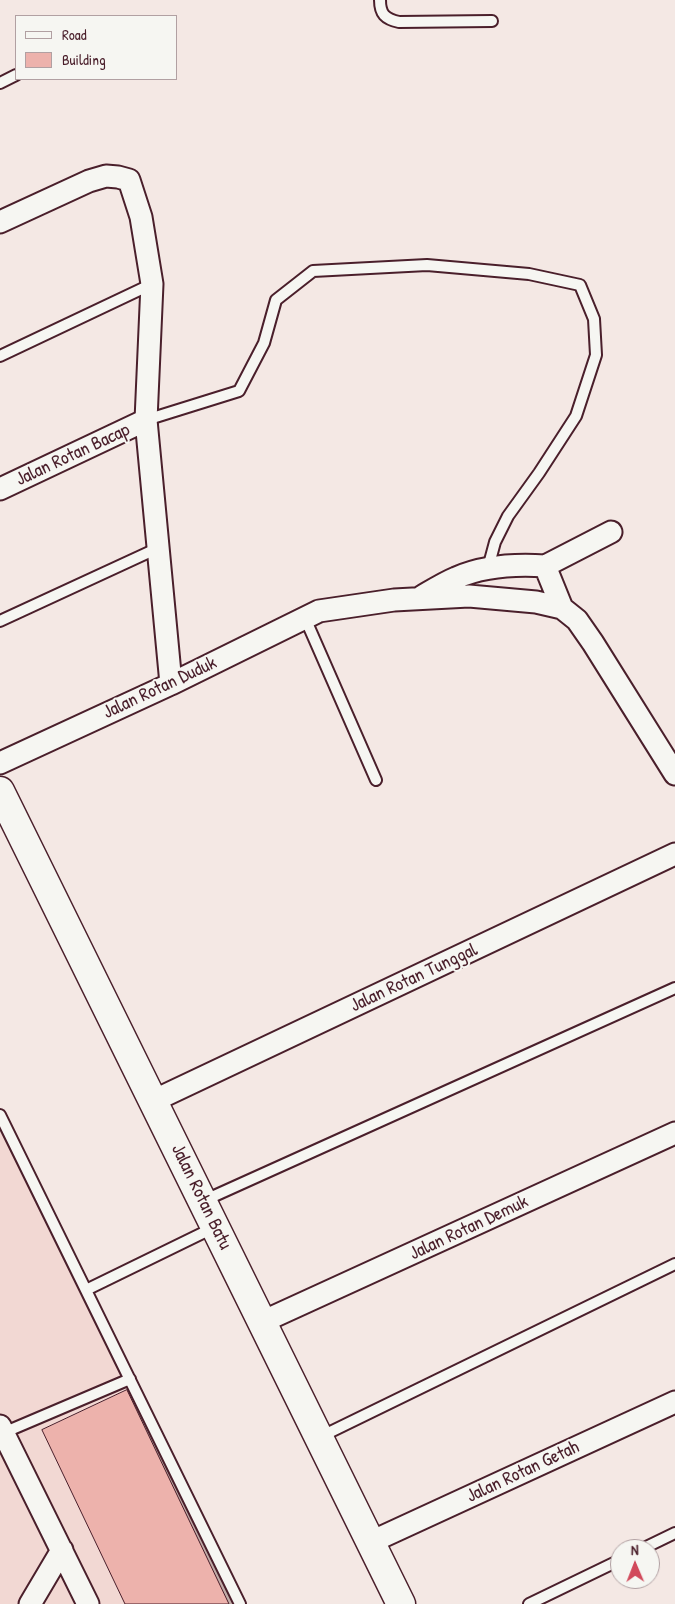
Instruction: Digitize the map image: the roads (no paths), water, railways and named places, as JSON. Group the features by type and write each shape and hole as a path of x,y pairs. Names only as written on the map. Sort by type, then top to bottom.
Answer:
{"street":[{"path":"0,222 90,181 106,176 129,180 141,218 152,284 146,420 171,684"},
{"name":"Jalan Rotan Bacap","path":"0,489 146,420"},
{"path":"417,599 456,578 488,568 545,566 611,532"},
{"path":"545,566 562,608 577,620 674,762"},
{"name":"Jalan Rotan Duduk","path":"0,764 171,684 312,614 394,600 470,596 536,602 562,608"},
{"name":"Jalan Rotan Batu","path":"0,791 400,1604"},
{"name":"Jalan Rotan Tunggal","path":"153,1101 675,854"},
{"name":"Jalan Rotan Demuk","path":"262,1322 675,1133"},
{"name":"Jalan Rotan Getah","path":"370,1542 675,1402"},
{"path":"1,1432 88,1604"},
{"path":"30,1604 62,1550"}],"lane":[{"path":"380,0 380,10 391,20 399,22 492,22"},
{"path":"0,83 15,76"},
{"path":"146,420 240,391 264,343 276,300 314,270 427,265 529,274 580,285 594,320 596,355 576,416 508,516 494,542 488,568"},
{"path":"0,356 152,284"},
{"path":"0,620 158,548"},
{"path":"312,614 376,780"},
{"path":"202,1201 675,988"},
{"path":"0,1115 240,1604"},
{"path":"86,1290 215,1227"},
{"path":"319,1438 675,1264"},
{"path":"1,1432 130,1379"},
{"path":"660,1540 675,1533"},
{"path":"528,1604 610,1565"}]}
